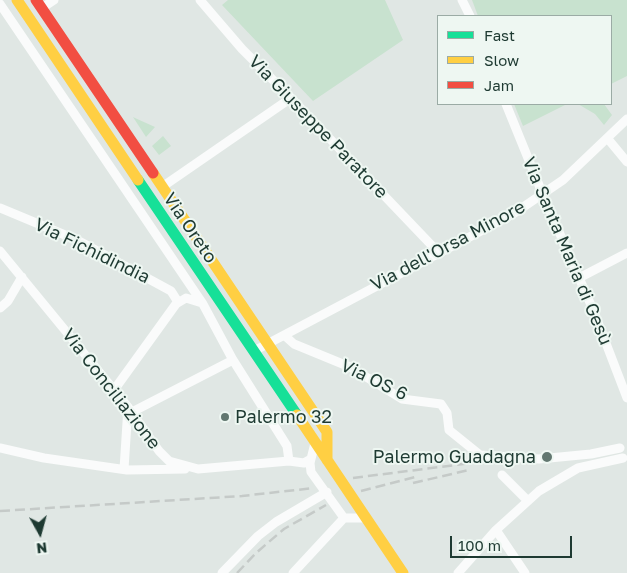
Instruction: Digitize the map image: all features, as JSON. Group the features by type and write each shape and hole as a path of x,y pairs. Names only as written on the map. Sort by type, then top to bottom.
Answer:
{"street":[{"name":"Via Oreto","path":"17,0 402,573"},
{"path":"39,4 54,0"},
{"path":"462,0 470,15"},
{"name":"Via Giuseppe Paratore","path":"203,1 242,49 438,252"},
{"name":"Via Oreto","path":"0,4 203,304 233,360 287,446 289,461"},
{"name":"Via Oreto","path":"39,4 327,432 327,460"},
{"path":"162,187 291,98"},
{"name":"Via Santa Maria di Gesù","path":"506,105 627,398"},
{"name":"Via dell'Orsa Minore","path":"254,351 513,214 563,180 627,119"},
{"path":"608,139 627,162"},
{"name":"Via Fichidindia","path":"0,208 77,240 171,291 178,302"},
{"name":"Via Conciliazione","path":"0,251 114,390 159,451 169,461 198,469 289,461 304,463 311,460"},
{"path":"579,278 627,254"},
{"path":"0,308 8,301 22,277"},
{"path":"114,390 178,302 186,298 203,304"},
{"name":"Via OS 6","path":"284,335 294,344 350,367 402,398 441,404 447,413 449,430 480,455 539,459 591,454 620,448"},
{"path":"124,470 130,410 233,360"},
{"path":"458,573 496,530 539,491 578,468 625,459 620,448 627,440"},
{"path":"315,443 311,460 311,472 344,518"},
{"path":"0,448 44,458 124,470 198,469"},
{"path":"502,475 528,501"},
{"path":"222,573 258,536 276,522 326,492"},
{"path":"293,573 344,518 366,518"},
{"path":"496,530 525,573"}],"green space":[{"path":"228,0 385,0 403,40 313,101 222,5"},
{"path":"472,0 627,0 627,76 612,84 612,15 478,15"},
{"path":"514,105 565,105 523,126"},
{"path":"580,105 605,105 612,115 604,125 595,114"},
{"path":"133,117 135,118 155,127 146,137"},
{"path":"163,136 171,146 159,155 152,146"}],"railway":[{"path":"353,478 471,463"},
{"path":"413,483 469,470"},
{"path":"361,491 419,476"},
{"path":"0,511 242,496 314,488"},
{"path":"237,573 256,553 284,529 326,505"}],"traffic: fast":[{"path":"138,180 297,415"}],"traffic: slow":[{"path":"17,0 138,180"},
{"path":"153,173 327,432 327,460"},
{"path":"297,415 403,573"}],"traffic: jam":[{"path":"36,0 153,173"}],"place":[{"name":"Palermo 32","path":"225,417"},
{"name":"Palermo Guadagna","path":"547,457"}]}
